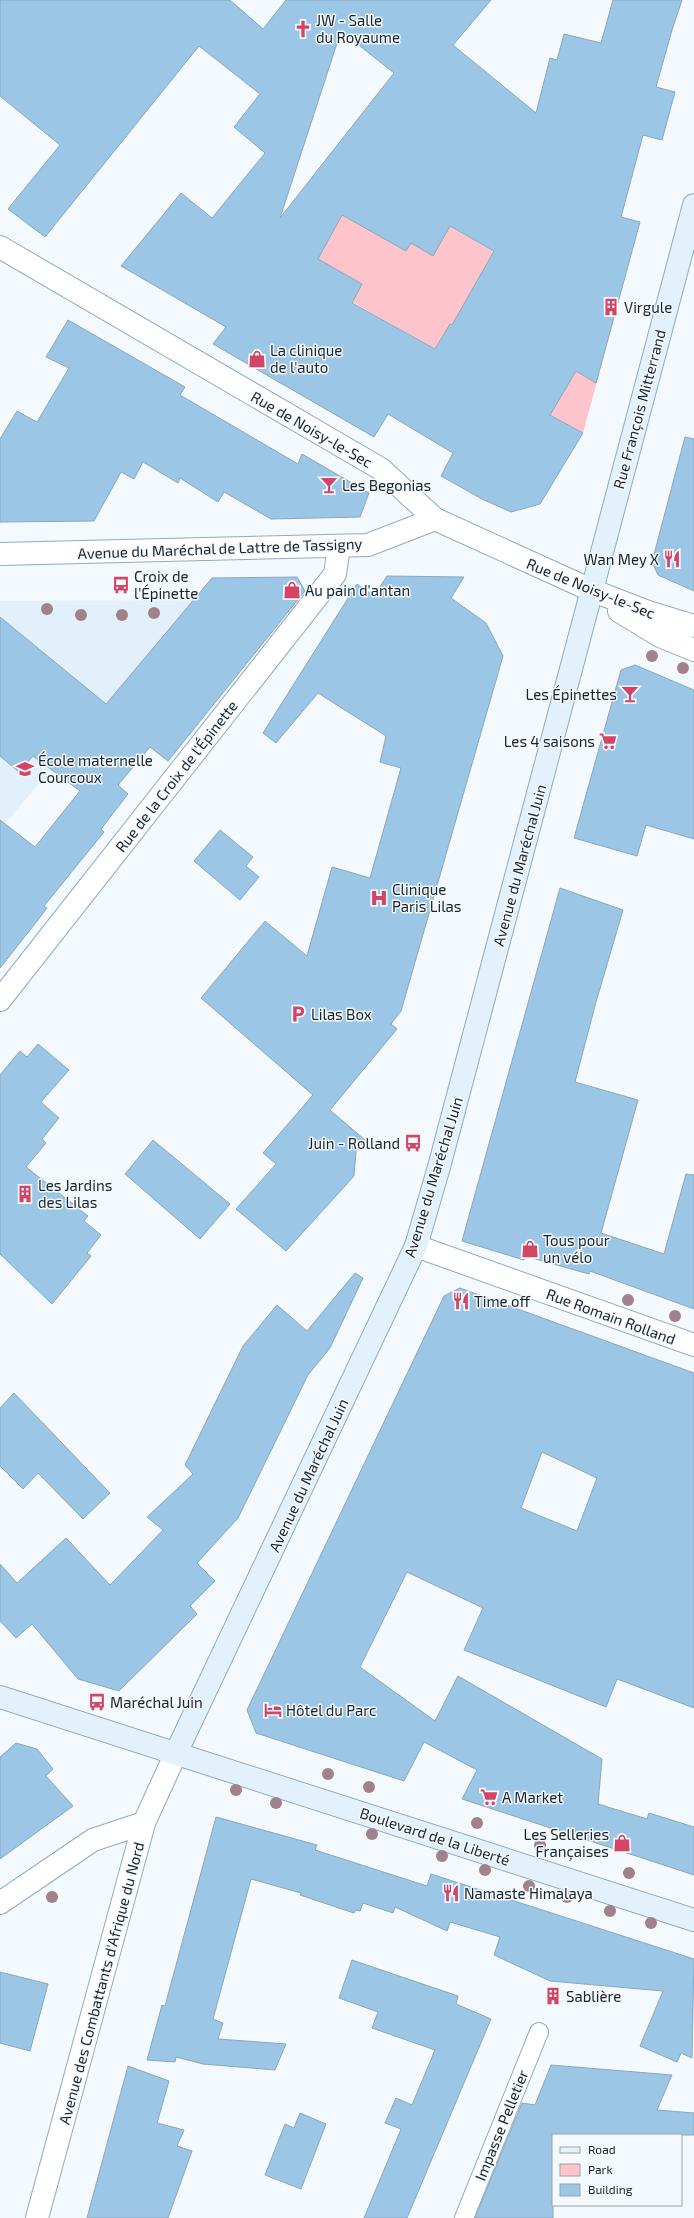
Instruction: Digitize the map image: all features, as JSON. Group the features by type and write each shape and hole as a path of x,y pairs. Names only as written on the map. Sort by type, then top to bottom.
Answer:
{"street":[{"name":"Rue François Mitterrand","path":"591,590 694,205"},
{"name":"Rue de Noisy-le-Sec","path":"0,247 381,469 435,519 591,590 648,612 694,626"},
{"name":"Avenue du Maréchal de Lattre de Tassigny","path":"0,554 339,547 368,545 435,519"},
{"name":"Rue de la Croix de l'Épinette","path":"0,1000 334,574 339,547"},
{"path":"591,590 639,625 694,650"},
{"name":"Avenue du Maréchal Juin","path":"176,1752 416,1246 439,1167 591,590"},
{"name":"Rue Romain Rolland","path":"416,1246 694,1345"},
{"name":"Boulevard de la Liberté","path":"0,1697 176,1752 694,1920"},
{"name":"Avenue des Combattants d'Afrique du Nord","path":"37,2218 144,1823 176,1752"},
{"path":"0,1904 94,1840 144,1823"}],"lane":[{"name":"Impasse Pelletier","path":"464,2218 539,2032"}],"shaded area":[{"name":"École maternelle Courcoux","path":"193,600 173,623 0,830 0,601"}],"green space":[{"path":"366,179 614,319 583,433 278,260"}],"building":[{"path":"0,0 230,0 263,29 286,0 491,0 453,45 536,113 550,58 557,60 564,34 601,43 613,0 682,0 656,87 675,92 662,140 643,135 621,217 640,222 596,383 576,371 550,415 583,433 540,504 511,512 482,499 441,476 453,453 388,414 374,437 213,344 226,327 121,266 181,193 212,218 265,153 234,127 260,94 199,46 45,237 8,209 60,145 0,96","holes":["341,31 394,73 280,218","342,215 406,251 411,243 433,256 450,226 494,251 452,325 450,324 435,349 352,303 362,284 318,259"]},
{"path":"68,320 185,387 180,395 298,464 302,454 369,493 360,517 271,519 224,492 218,502 180,478 178,483 143,462 134,479 121,472 94,521 0,522 0,439 17,411 37,422 69,368 46,357"},
{"path":"685,437 694,439 694,591 658,575 652,562"},
{"path":"387,576 464,577 451,598 486,623 503,656 401,1011 391,1024 397,1029 330,1110 365,1140 356,1151 354,1176 286,1251 236,1209 276,1164 263,1153 313,1095 201,998 265,921 307,956 332,867 370,878 401,768 380,762 386,736 318,693 276,743 263,733 357,584 374,596"},
{"path":"297,577 305,591 168,761 150,747 118,785 128,794 101,829 104,832 44,906 47,908 0,968 0,820 35,847 80,791 33,756 19,772 0,756 0,617 106,704 212,578"},
{"path":"635,665 694,690 694,839 646,825 637,856 574,838 621,670"},
{"path":"220,830 253,857 246,866 259,877 240,900 194,861"},
{"path":"560,888 623,910 596,1002 575,1082 638,1100 601,1233 664,1254 686,1174 694,1175 694,1309 590,1271 589,1274 525,1256 524,1260 462,1241"},
{"name":"Les Jardins des Lilas","path":"38,1044 69,1070 41,1102 59,1118 42,1139 46,1143 26,1167 88,1216 84,1221 101,1235 87,1253 91,1256 52,1304 0,1254 0,1075 20,1051 27,1057"},
{"path":"153,1140 230,1204 200,1239 125,1174"},
{"path":"355,1273 363,1278 330,1348 308,1375 238,1518 197,1563 215,1581 190,1606 197,1614 119,1691 78,1679 32,1624 16,1638 0,1621 0,1564 17,1583 66,1538 110,1585 163,1530 147,1517 193,1474 185,1465 243,1346 277,1305 307,1331"},
{"path":"460,1288 694,1373 694,1708 617,1679 606,1707 464,1650 483,1608 407,1572 360,1667 435,1721 458,1676 602,1759 598,1804 647,1819 649,1813 694,1827 694,1875 462,1799 477,1770 424,1742 404,1781 256,1733 247,1710 444,1296","holes":["542,1452 597,1478 577,1531 521,1508"]},
{"path":"14,1393 110,1493 83,1519 38,1473 23,1489 0,1466 0,1408"},
{"path":"16,1743 37,1749 53,1769 46,1776 73,1806 0,1859 0,1757"},
{"path":"216,1817 317,1845 315,1850 427,1886 431,1874 694,1959 692,2058 681,2053 677,2062 640,2046 663,1991 550,1981 494,1955 500,1937 450,1922 447,1931 395,1907 393,1913 363,1903 360,1911 356,1910 354,1913 300,1895 301,1893 251,1879 213,2019 223,2023 218,2039 286,2044 275,2070 203,2064 176,2057 175,2062 147,2060 162,2005 165,2006"},
{"path":"352,1960 458,1996 456,2004 491,2019 407,2218 364,2218 401,2129 385,2123 396,2098 412,2105 435,2050 372,2028 378,2012 339,1998"},
{"path":"0,1972 48,1984 30,2051 0,2043"},
{"path":"551,2065 672,2075 657,2110 694,2113 694,2135 552,2134 553,2218 475,2218 522,2103 535,2105"},
{"path":"128,2066 169,2081 157,2123 184,2130 177,2146 192,2151 168,2218 87,2218"},
{"path":"300,2113 326,2124 301,2189 265,2175 285,2124 294,2128"}],"place":[{"name":"JW - Salle du Royaume","path":"303,29"},
{"name":"Virgule","path":"611,307"},
{"name":"La clinique de l'auto","path":"257,359"},
{"name":"Les Begonias","path":"329,485"},
{"name":"Wan Mey X","path":"672,559"},
{"name":"Croix de l'Épinette","path":"121,585"},
{"name":"Au pain d'antan","path":"292,590"},
{"name":"Les Épinettes","path":"630,694"},
{"name":"Les 4 saisons","path":"608,741"},
{"name":"École maternelle Courcoux","path":"25,769"},
{"name":"Clinique Paris Lilas","path":"379,898"},
{"name":"Lilas Box","path":"298,1014"},
{"name":"Juin - Rolland","path":"413,1143"},
{"name":"Les Jardins des Lilas","path":"25,1194"},
{"name":"Tous pour un vélo","path":"530,1249"},
{"name":"Time off","path":"461,1301"},
{"name":"Maréchal Juin","path":"97,1702"},
{"name":"Hôtel du Parc","path":"273,1710"},
{"name":"A Market","path":"489,1797"},
{"name":"Les Selleries Françaises","path":"622,1843"},
{"name":"Namaste Himalaya","path":"451,1893"},
{"name":"Sablière","path":"553,1996"}]}
